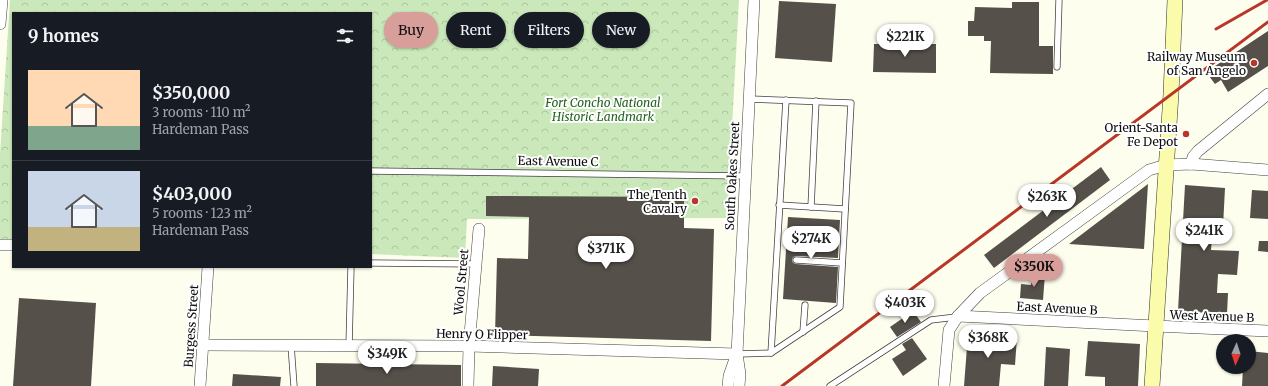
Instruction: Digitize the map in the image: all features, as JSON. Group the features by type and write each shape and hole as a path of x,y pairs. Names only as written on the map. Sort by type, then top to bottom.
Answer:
{"main road":[{"path":"1152,386 1171,94 1175,0"}],"street":[{"path":"0,24 2,0"},
{"name":"South Oakes Street","path":"739,386 740,374 737,354 744,176 754,0"},
{"path":"1191,164 1193,157 1198,151 1268,94"},
{"path":"944,386 949,330 958,316 980,293 998,279 1149,170 1166,165 1191,164 1268,170"},
{"name":"Wool Street","path":"468,386 469,346 480,228"},
{"path":"0,245 12,246"},
{"name":"Burgess Street","path":"200,386 208,268"},
{"name":"East Avenue B","path":"958,316 1155,326"},
{"name":"West Avenue B","path":"1155,326 1268,331"},
{"name":"Henry O Flipper","path":"203,345 469,346 737,354"},
{"name":"South Oakes Street","path":"728,386 729,376 737,354"}],"lane":[{"path":"1057,67 1059,0"},
{"path":"737,354 771,353 840,307 851,103 748,99"},
{"path":"771,353 786,100"},
{"path":"812,207 816,101"},
{"name":"East Avenue C","path":"372,171 744,176"},
{"path":"780,205 845,209"},
{"path":"796,260 842,263"},
{"path":"372,263 476,264"},
{"path":"349,346 351,268"},
{"path":"803,332 805,306"},
{"path":"830,386 931,320 958,316"},
{"path":"291,345 294,386"}],"green space":[{"name":"Fort Concho National Historic Landmark","path":"10,0 739,0 727,218 467,219 465,258 372,254 372,12 12,12 12,239 0,239 0,154"}],"building":[{"path":"779,1 836,4 832,62 775,58"},
{"path":"1012,2 1039,2 1039,46 1053,46 1053,74 990,73 991,41 984,41 984,36 968,36 968,21 974,21 975,7 1012,8"},
{"path":"1268,31 1268,66 1228,92 1221,80 1215,84 1206,72"},
{"path":"874,44 936,44 936,73 873,72"},
{"path":"1101,167 1110,180 994,268 984,255"},
{"path":"1148,184 1144,249 1069,244"},
{"path":"1185,185 1225,188 1223,227 1213,226 1211,250 1239,251 1237,275 1218,274 1217,293 1228,293 1227,314 1178,311"},
{"path":"1252,190 1268,191 1268,219 1250,218"},
{"path":"486,196 684,197 684,228 714,229 711,341 495,335 497,258 528,259 529,217 486,216"},
{"path":"788,217 840,220 838,258 796,256 793,257 792,260 793,263 796,264 838,267 836,303 783,299"},
{"path":"1259,241 1268,241 1268,252 1258,251"},
{"path":"1031,273 1045,274 1043,300 1020,298 1021,284 1031,285"},
{"path":"19,298 96,303 91,386 13,386"},
{"path":"913,311 921,322 897,337 890,327"},
{"path":"968,334 1017,337 1015,365 1001,364 999,386 964,386"},
{"path":"912,338 927,359 903,376 892,359 906,350 902,344"},
{"path":"1088,341 1140,344 1138,386 1105,386 1105,377 1085,376"},
{"path":"1046,347 1070,349 1068,386 1044,386"},
{"path":"1256,352 1268,353 1268,386 1242,386 1243,374 1256,374"},
{"path":"316,363 461,365 461,386 316,386"},
{"path":"493,366 539,369 538,386 492,386"},
{"path":"233,374 281,377 280,386 232,386"}],"railway":[{"path":"1216,29 1267,0"},
{"path":"782,386 1268,22"}],"place":[{"name":"Railway Museum of San Angelo","path":"1254,63"},
{"name":"Orient-Santa Fe Depot","path":"1186,134"},
{"name":"The Tenth Cavalry","path":"695,201"}]}
